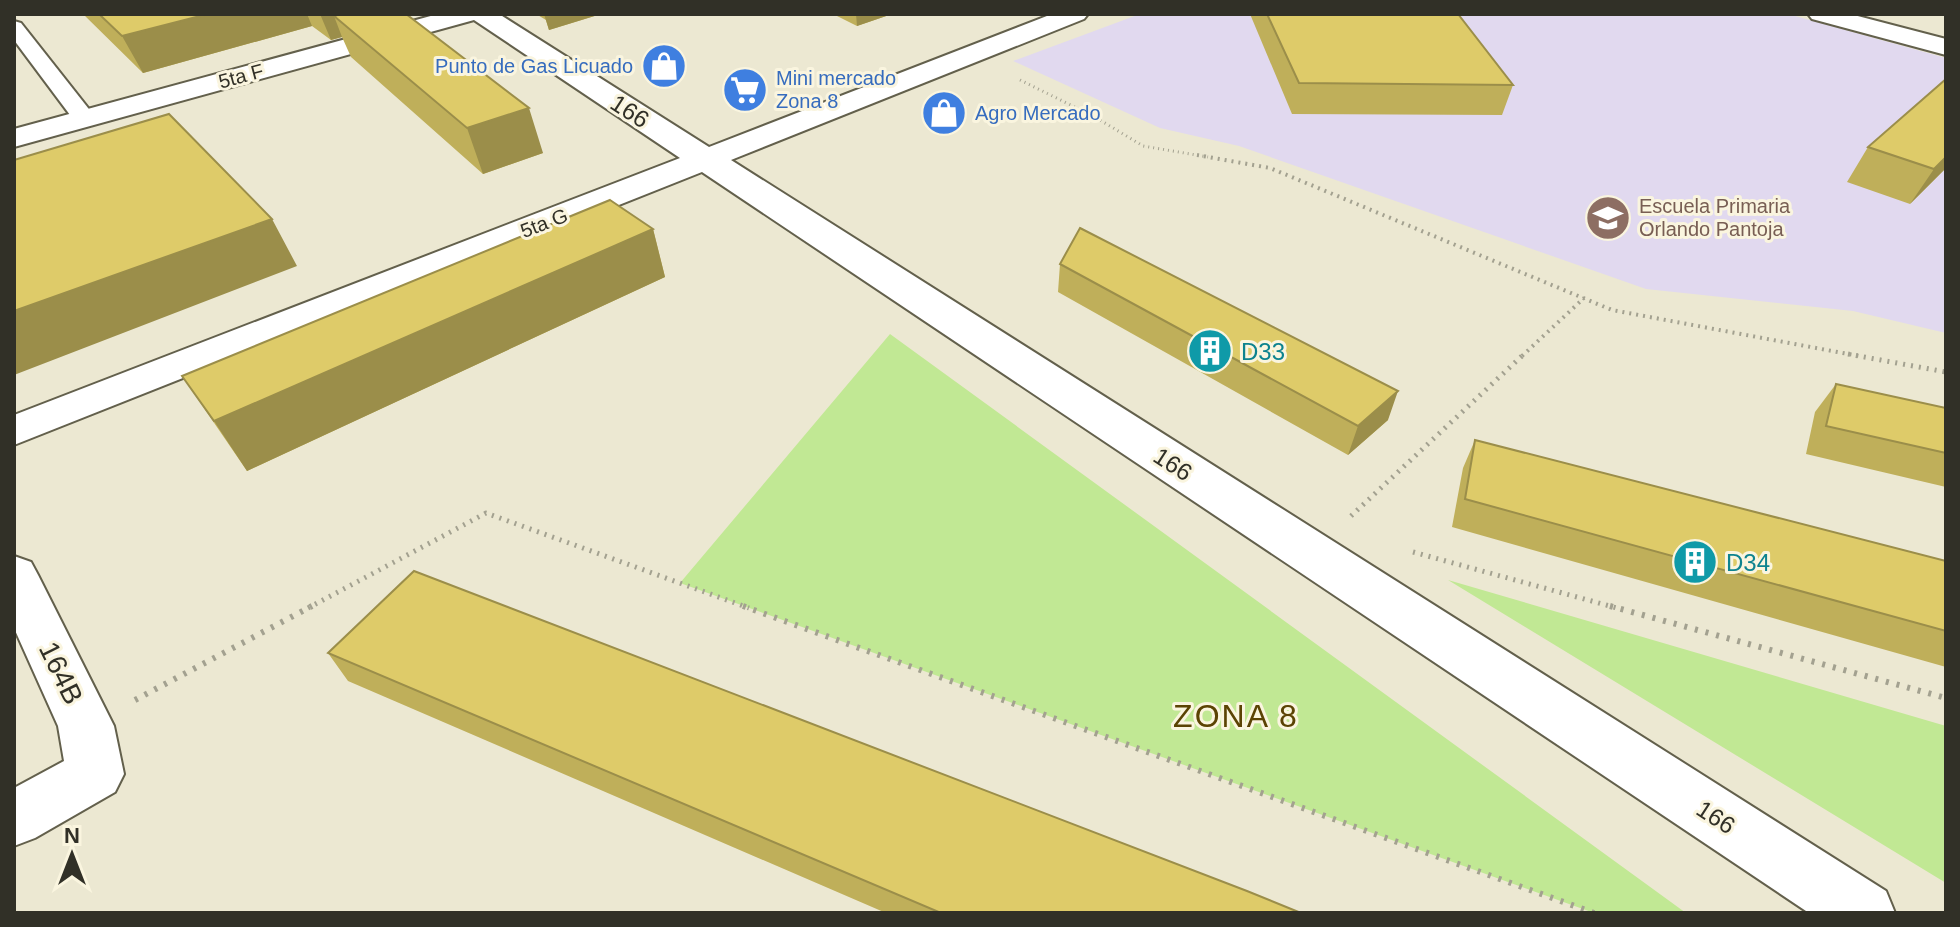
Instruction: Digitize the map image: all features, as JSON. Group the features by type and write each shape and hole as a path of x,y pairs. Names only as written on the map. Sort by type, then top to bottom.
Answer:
{"street":[{"name":"5ta F","path":"14,138 467,14"},
{"name":"166","path":"482,14 1864,913"},
{"name":"5ta G","path":"14,431 1075,14"},
{"path":"1821,14 1946,47"},
{"name":"164B","path":"14,575 90,750"},
{"path":"14,819 90,750"}],"lane":[{"path":"14,27 84,118"}],"path":[{"path":"970,55 1095,117 1143,146 1270,168 1612,310 1946,372"},
{"path":"1310,553 1584,298"},
{"path":"90,750 486,513 1594,913"},
{"path":"1411,551 1946,698"}],"shaded area":[{"name":"Escuela Primaria Orlando Pantoja","path":"1140,14 1788,14 1946,58 1946,333 1853,311 1646,289 1239,146 1160,128 1013,61"}],"green space":[{"path":"890,334 1686,913 1594,913 680,583"},
{"path":"1448,580 1946,726 1946,883"}],"building":[{"path":"99,14 208,14 122,36"},
{"path":"406,14 529,108 467,128 334,16"},
{"path":"1267,14 1458,14 1513,85 1299,83"},
{"path":"1946,79 1946,157 1934,169 1868,147"},
{"path":"169,114 272,219 14,311 14,160"},
{"path":"610,200 653,229 214,421 182,376"},
{"path":"1080,228 1398,391 1358,426 1060,264"},
{"path":"1836,384 1946,408 1946,453 1826,426"},
{"path":"1475,440 1946,561 1946,631 1465,499"},
{"path":"414,571 1301,913 941,913 328,653"}],"place":[{"name":"Punto de Gas Licuado","path":"664,66"},
{"name":"Mini mercado Zona 8","path":"745,90"},
{"name":"Agro Mercado","path":"944,113"},
{"name":"Escuela Primaria Orlando Pantoja","path":"1608,218"},
{"name":"D33","path":"1210,351"},
{"name":"D34","path":"1695,562"}],"district":[{"name":"ZONA 8","path":"1236,716"}]}
